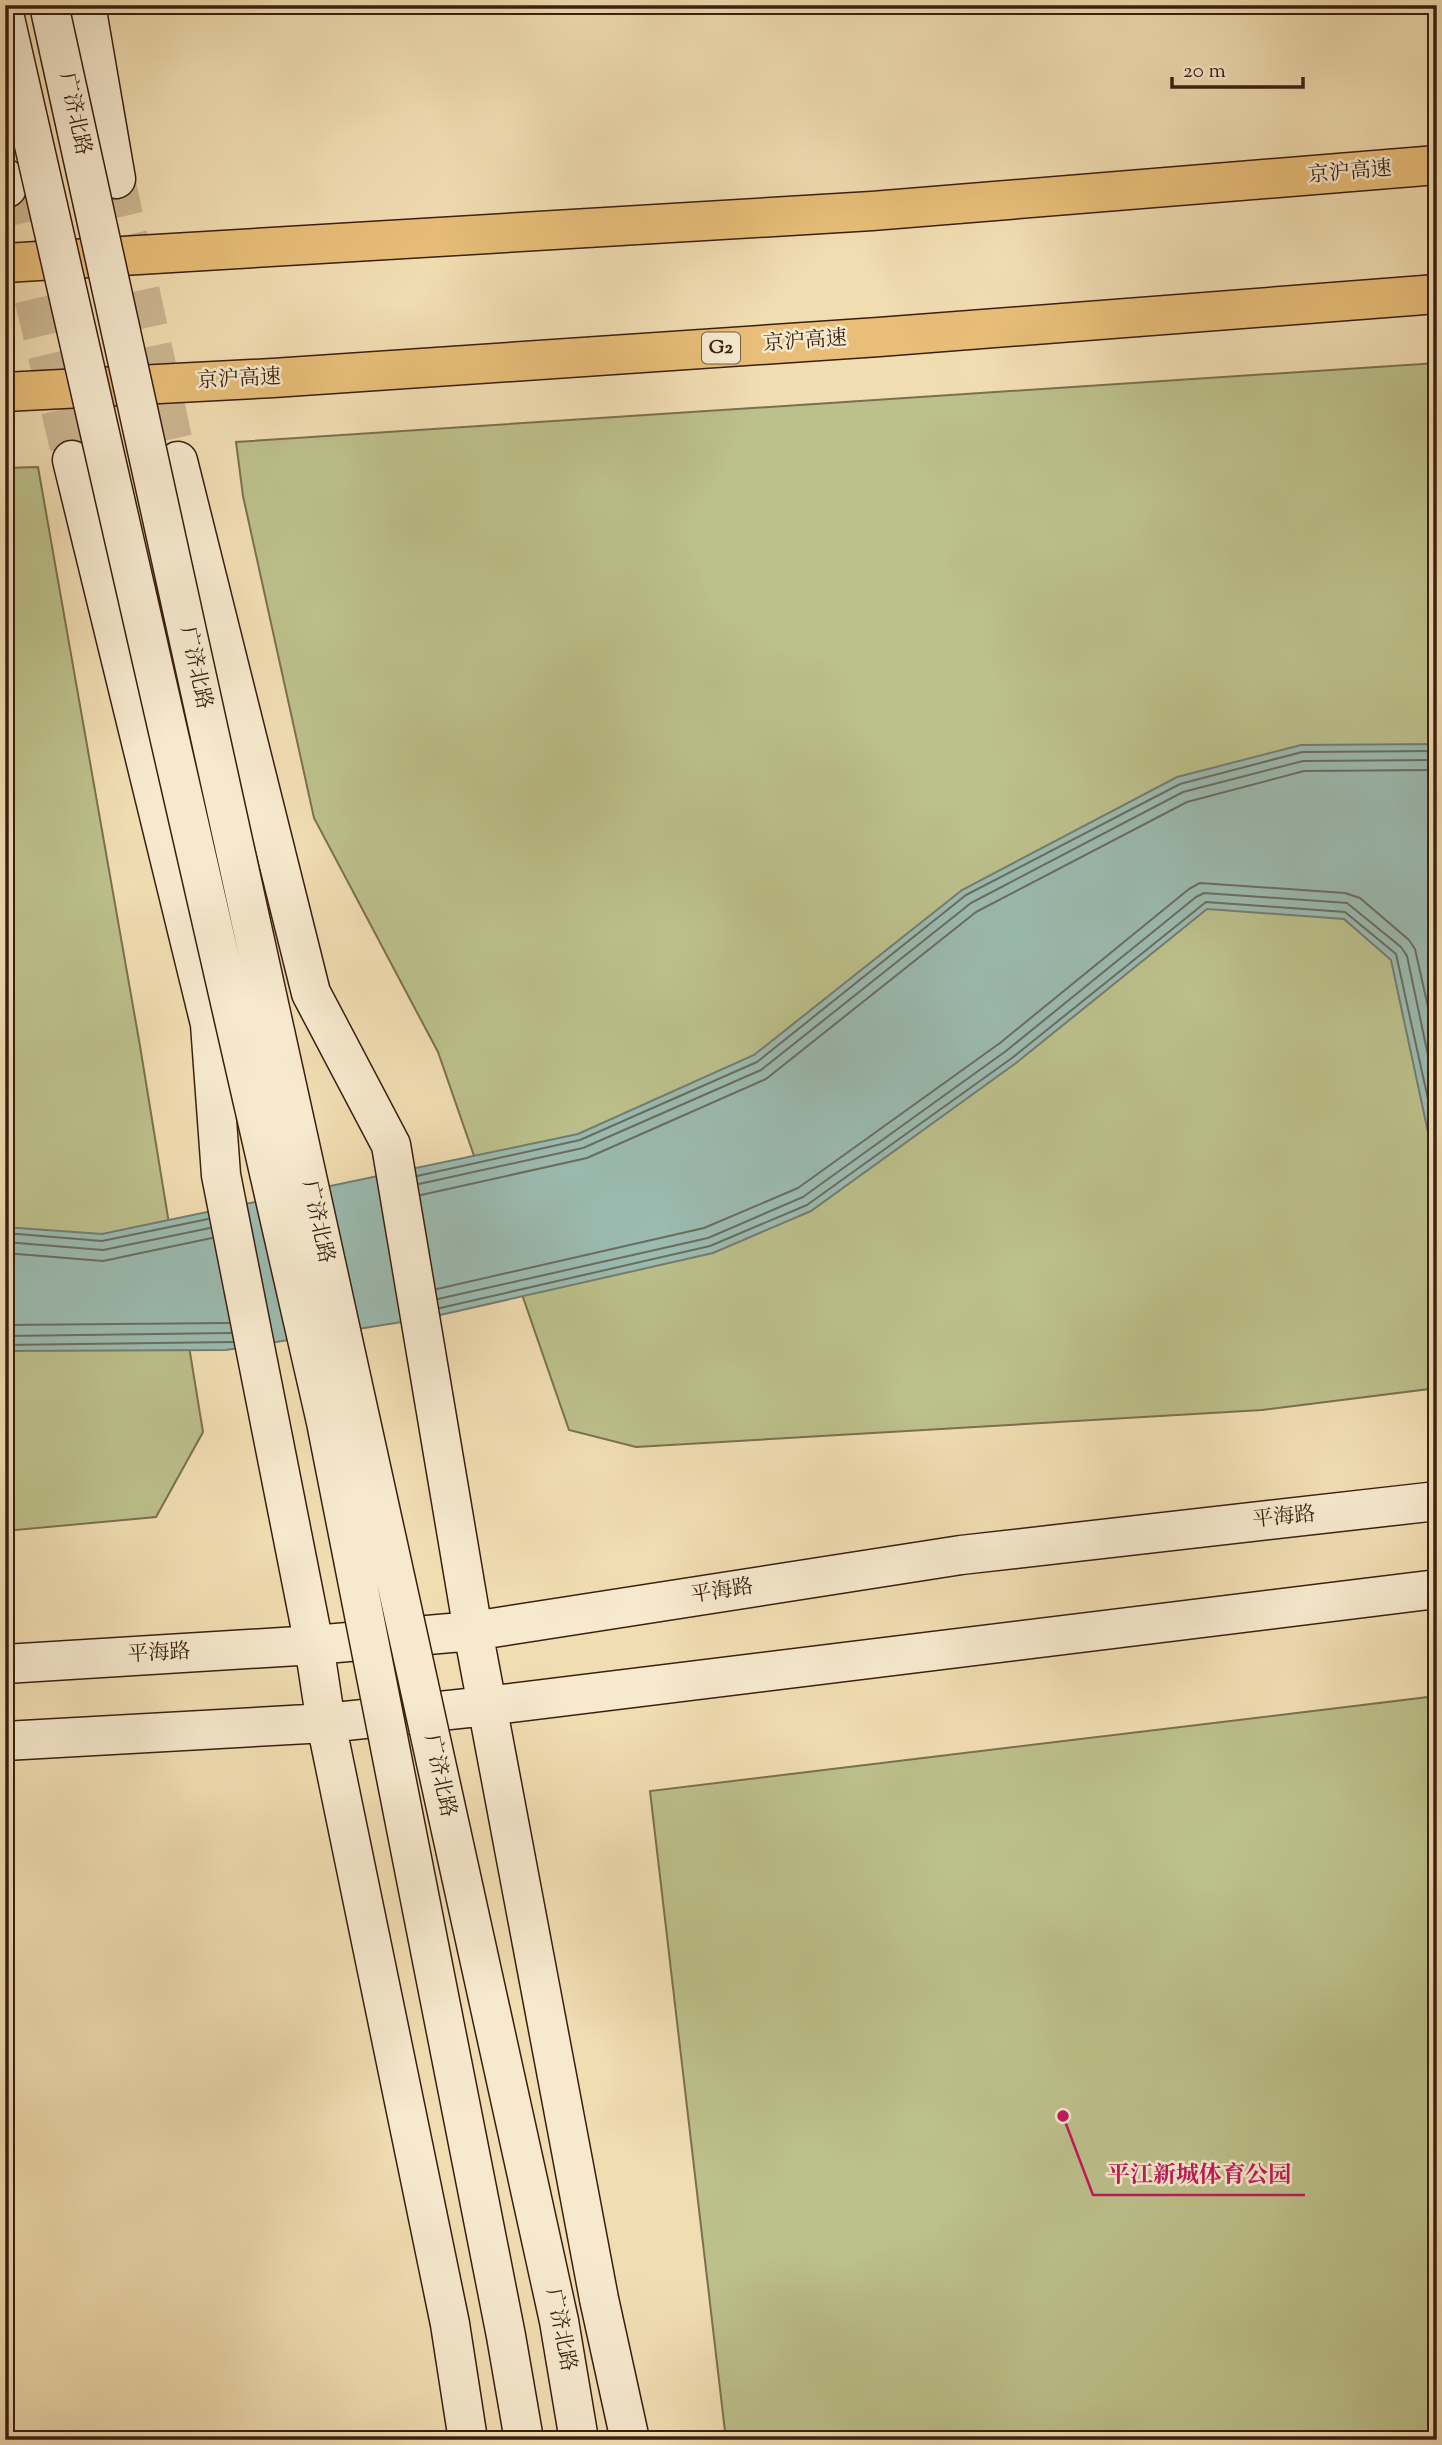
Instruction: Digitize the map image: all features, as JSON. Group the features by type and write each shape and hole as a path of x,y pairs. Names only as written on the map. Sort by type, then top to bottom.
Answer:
{"highway":[{"name":"京沪高速","path":"5,263 872,211 1437,166"},
{"name":"京沪高速","path":"5,392 260,379 879,337 1437,294"}],"main road":[{"name":"广济北路","path":"50,5 559,2321 579,2440"},
{"path":"86,5 116,179"},
{"name":"广济北路","path":"5,18 326,1422 506,2336 524,2440"},
{"path":"72,460 210,1024 221,1175 326,1723 450,2324 468,2440"},
{"path":"178,461 311,993 391,1145 486,1706 600,2299 630,2440"},
{"name":"平海路","path":"5,1664 313,1645 473,1631 961,1555 1437,1501"},
{"path":"5,1741 326,1723 486,1706 1437,1589"}],"green space":[{"path":"1437,363 1437,1388 1262,1410 636,1447 569,1430 438,1052 314,818 243,496 236,442"},
{"path":"38,467 140,1046 203,1432 156,1517 5,1531 5,468"},
{"path":"1437,1696 1437,2440 726,2440 650,1791"}],"water":[{"path":"1437,744 1437,1174 1391,960 1344,919 1207,909 1016,1063 811,1211 713,1253 427,1318 226,1350 5,1351 5,1227 102,1234 578,1134 754,1055 962,890 1177,777 1301,745"}],"tunnel":[{"path":"116,179 178,461"},
{"path":"7,188 72,460"}],"place":[{"name":"平江新城体育公园","path":"1063,2116"}]}
